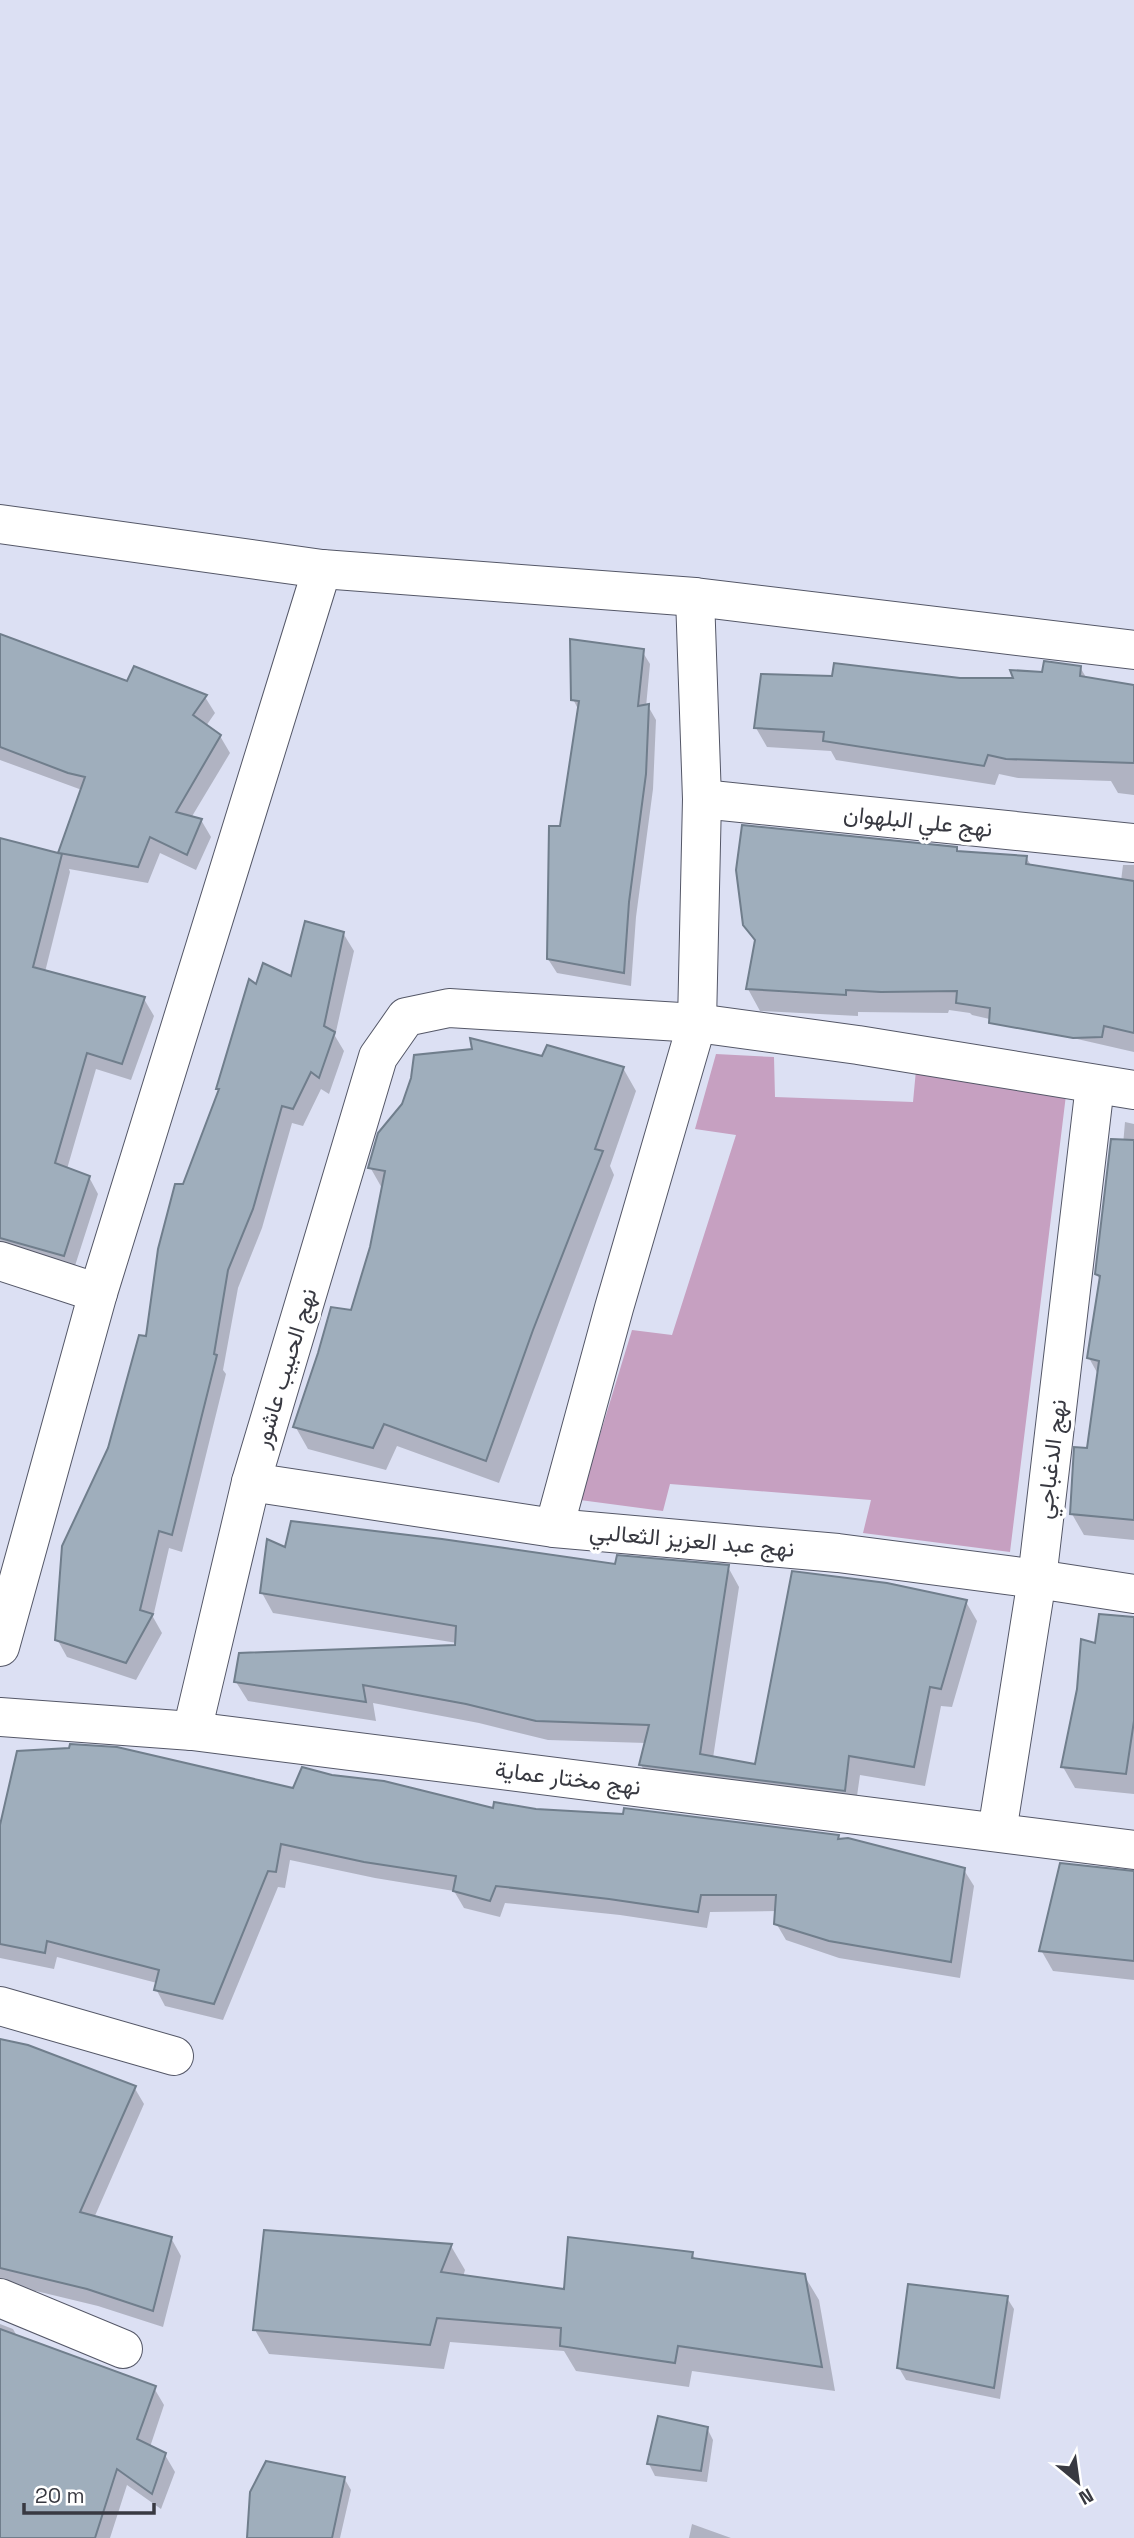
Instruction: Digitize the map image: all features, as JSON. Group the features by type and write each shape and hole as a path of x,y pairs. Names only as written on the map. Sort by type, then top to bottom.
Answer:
{"street":[{"path":"2,530 323,569 695,597 1134,650"},
{"path":"0,1647 98,1293 323,569"},
{"path":"554,1528 614,1308 697,1023 702,799 695,597"},
{"name":"نهج علي البلهوان","path":"702,799 1134,843"},
{"name":"نهج الحبيب عاشور","path":"192,1731 251,1482 378,1057 406,1017 449,1008 697,1023"},
{"path":"697,1023 858,1045 1134,1090"},
{"name":"نهج الدغباجي","path":"997,1832 1037,1578 1095,1085"},
{"path":"0,1261 98,1293"},
{"name":"نهج عبد العزيز الثعالبي","path":"251,1482 554,1528 838,1553 1037,1578 1134,1594"},
{"name":"نهج مختار عماية","path":"0,1717 192,1731 1134,1850"},
{"path":"0,2006 174,2056"},
{"path":"0,2298 123,2349"}],"shaded area":[{"path":"716,1054 774,1057 775,1097 913,1102 916,1070 1066,1095 1010,1552 863,1533 871,1500 670,1484 663,1511 580,1500 632,1330 672,1335 736,1135 695,1129"}],"building":[{"path":"0,634 127,681 134,666 207,695 193,715 221,735 176,812 202,819 187,855 150,837 138,867 59,853 62,854 33,967 145,997 122,1064 87,1053 55,1163 90,1176 64,1256 0,1238 0,838 58,853 85,777 0,747"},
{"path":"570,639 644,649 638,706 649,704 646,774 629,902 624,973 547,959 549,826 560,826 579,701 571,700"},
{"path":"1044,661 1081,666 1080,676 1134,685 1134,763 1006,759 988,755 984,766 823,741 824,732 754,728 761,674 832,676 834,663 960,678 1013,678 1010,670 1042,672"},
{"path":"742,825 957,847 957,851 1027,856 1026,864 1134,881 1134,1033 1104,1026 1102,1037 1073,1038 989,1023 990,1008 956,1003 957,991 846,990 846,995 746,989 755,940 743,925 736,870"},
{"path":"305,921 344,932 324,1026 335,1032 319,1078 311,1072 293,1109 282,1106 253,1209 228,1270 214,1354 217,1355 172,1535 159,1531 140,1610 153,1614 126,1663 55,1640 62,1546 108,1448 139,1335 146,1336 158,1249 175,1184 183,1184 219,1089 216,1089 249,979 256,984 263,963 291,976"},
{"path":"470,1038 542,1056 547,1045 624,1067 595,1149 603,1151 533,1330 486,1461 384,1424 373,1448 293,1427 331,1307 351,1310 370,1247 385,1171 368,1168 378,1133 402,1104 411,1078 414,1055 472,1049"},
{"path":"1111,1139 1134,1140 1134,1520 1070,1514 1074,1447 1087,1448 1099,1361 1087,1358 1100,1276 1095,1274"},
{"path":"291,1521 615,1564 617,1555 729,1565 700,1754 755,1764 792,1571 887,1583 967,1600 941,1689 930,1687 914,1767 849,1756 845,1791 639,1765 649,1725 536,1721 466,1704 363,1685 366,1702 234,1682 239,1653 455,1645 456,1626 260,1593 267,1539 285,1547"},
{"path":"1099,1614 1134,1617 1134,1721 1126,1774 1061,1767 1077,1689 1081,1639 1095,1643"},
{"path":"70,1744 117,1747 293,1788 302,1767 332,1775 384,1781 493,1808 494,1802 536,1809 623,1814 624,1808 839,1835 838,1839 848,1838 965,1868 951,1962 829,1941 774,1924 776,1895 701,1895 698,1912 496,1886 490,1901 453,1891 456,1876 364,1862 281,1844 276,1872 268,1871 214,2004 154,1990 159,1970 47,1941 45,1953 0,1944 0,1825 17,1751 69,1748"},
{"path":"1060,1863 1134,1871 1134,1961 1039,1951"},
{"path":"0,2039 28,2045 136,2086 80,2212 172,2237 153,2311 87,2289 0,2268"},
{"path":"264,2230 452,2244 441,2272 564,2289 568,2237 693,2252 692,2258 805,2274 822,2367 678,2346 675,2363 560,2346 561,2328 437,2318 430,2345 253,2330"},
{"path":"908,2284 1008,2296 994,2388 897,2368"},
{"path":"0,2329 156,2386 137,2439 166,2453 152,2494 117,2469 95,2538 0,2538"},
{"path":"658,2416 708,2427 701,2471 647,2464"},
{"path":"266,2461 345,2477 332,2538 247,2538 250,2492"}]}
